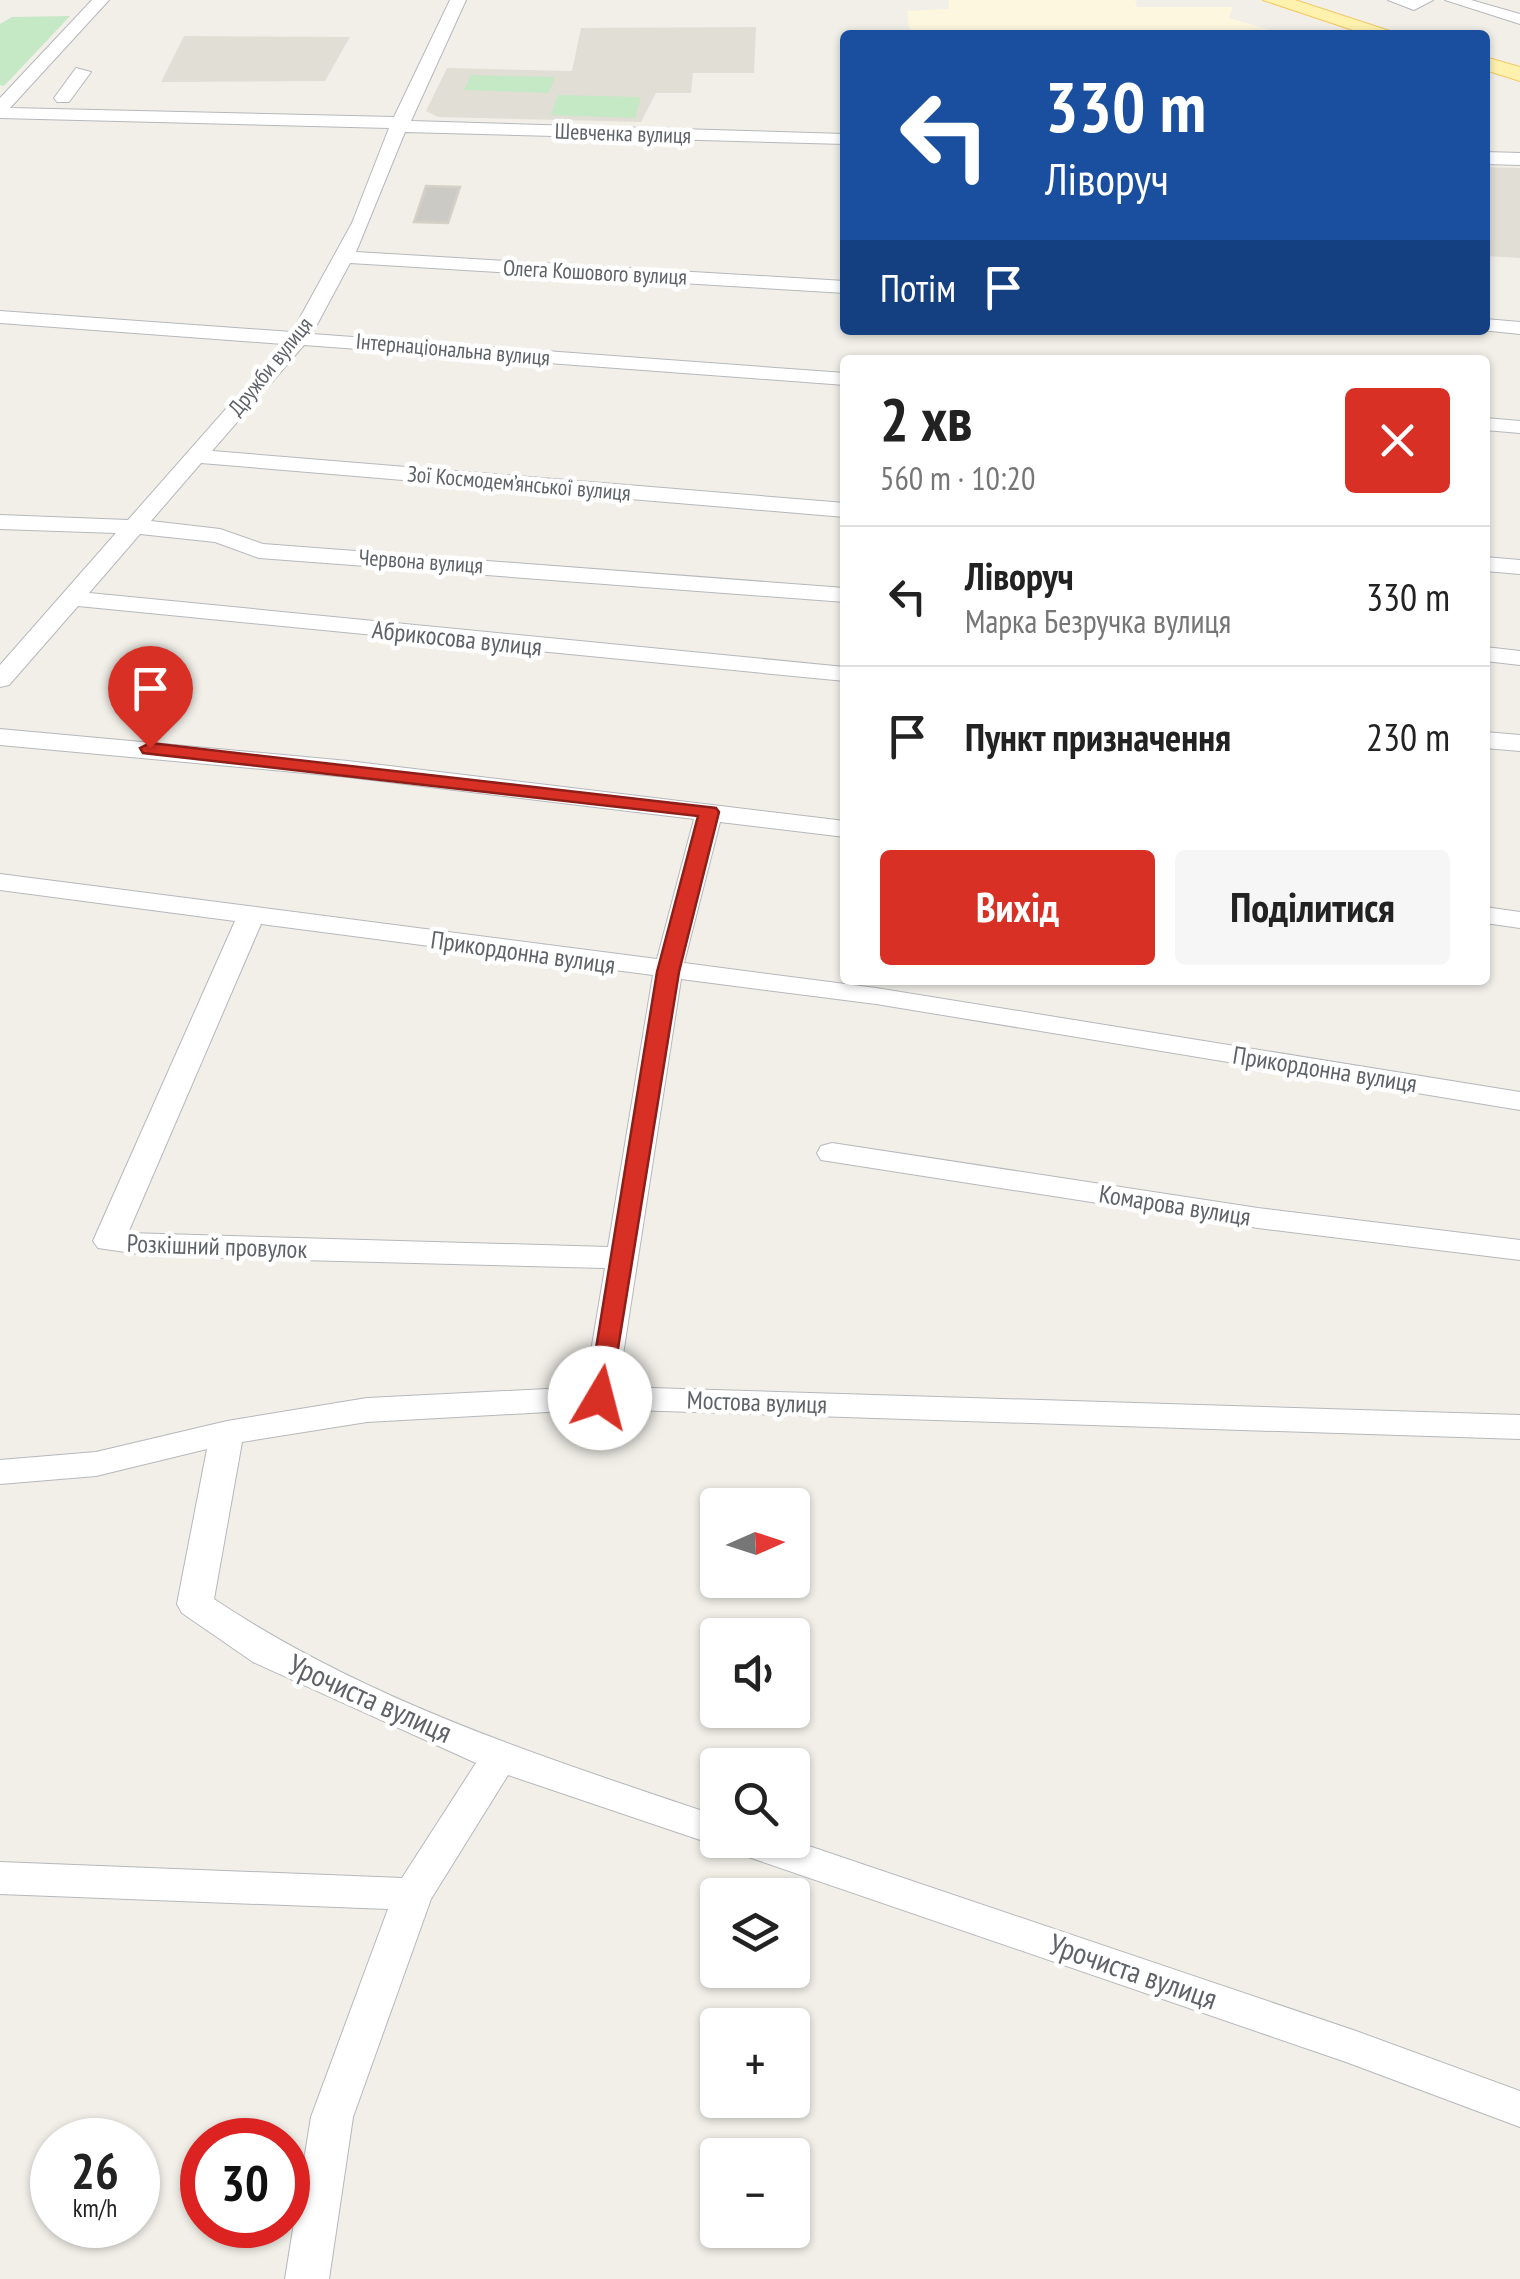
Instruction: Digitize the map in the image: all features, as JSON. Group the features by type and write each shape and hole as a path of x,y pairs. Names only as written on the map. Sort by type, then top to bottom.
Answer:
{"main road":[{"path":"1273,0 1373,30"},
{"path":"1490,65 1520,74"}],"street":[{"path":"0,110 101,0"},
{"name":"Дружби вулиця","path":"0,680 300,336 362,222 382,162 458,0"},
{"path":"1396,0 1414,5 1425,0"},
{"path":"1453,0 1520,19"},
{"path":"63,98 82,72"},
{"name":"Шевченка вулиця","path":"0,110 840,136"},
{"path":"1490,154 1520,151"},
{"path":"1490,155 1520,159"},
{"name":"Олега Кошового вулиця","path":"345,258 840,287"},
{"name":"Інтернаціональна вулиця","path":"0,317 300,336 840,380"},
{"path":"1490,326 1520,328"},
{"path":"1490,424 1520,427"},
{"name":"Зої Космодем’янської вулиця","path":"194,456 840,510"},
{"name":"Червона вулиця","path":"0,522 132,526 220,536 258,551 840,594"},
{"path":"1490,564 1520,566"},
{"name":"Абрикосова вулиця","path":"69,598 840,674"},
{"path":"1490,655 1520,658"},
{"path":"0,737 328,767 840,828"},
{"path":"1490,740 1520,743"},
{"path":"600,1398 620,1258 644,1144 668,972 709,812"},
{"name":"Прикордонна вулиця","path":"0,882 668,972 876,996 1520,1101"},
{"name":"Розкішний провулок","path":"250,916 114,1220 109,1241 152,1246 620,1258"},
{"path":"1490,916 1520,920"},
{"name":"Комарова вулиця","path":"832,1153 1258,1218 1520,1250"},
{"name":"Мостова вулиця","path":"0,1472 96,1464 227,1433 367,1410 600,1398 1520,1428"},
{"name":"Урочиста вулиця","path":"227,1433 196,1604 266,1652 499,1757 700,1825"},
{"path":"307,2279 332,2117 413,1894 499,1757"},
{"name":"Урочиста вулиця","path":"798,1858 1356,2048 1520,2109"},
{"path":"0,1878 413,1894"}],"shaded area":[{"path":"949,0 1135,0 1137,7 1233,7 1229,18 1270,30 909,30 907,11 949,9"},
{"path":"756,27 754,73 693,73 691,93 656,93 641,122 438,117 426,111 447,68 572,71 581,28"},
{"path":"184,36 350,37 325,81 161,82"},
{"path":"1490,167 1520,168 1520,258 1490,256"}],"green space":[{"path":"70,16 4,86 0,85 0,24 12,17"},
{"path":"471,75 555,77 549,93 464,90"},
{"path":"558,95 641,97 635,118 551,115"}],"building":[{"path":"426,186 460,187 448,223 414,222"}],"route":[{"path":"150,748 709,812 668,972 644,1144 620,1258 600,1398"}]}
